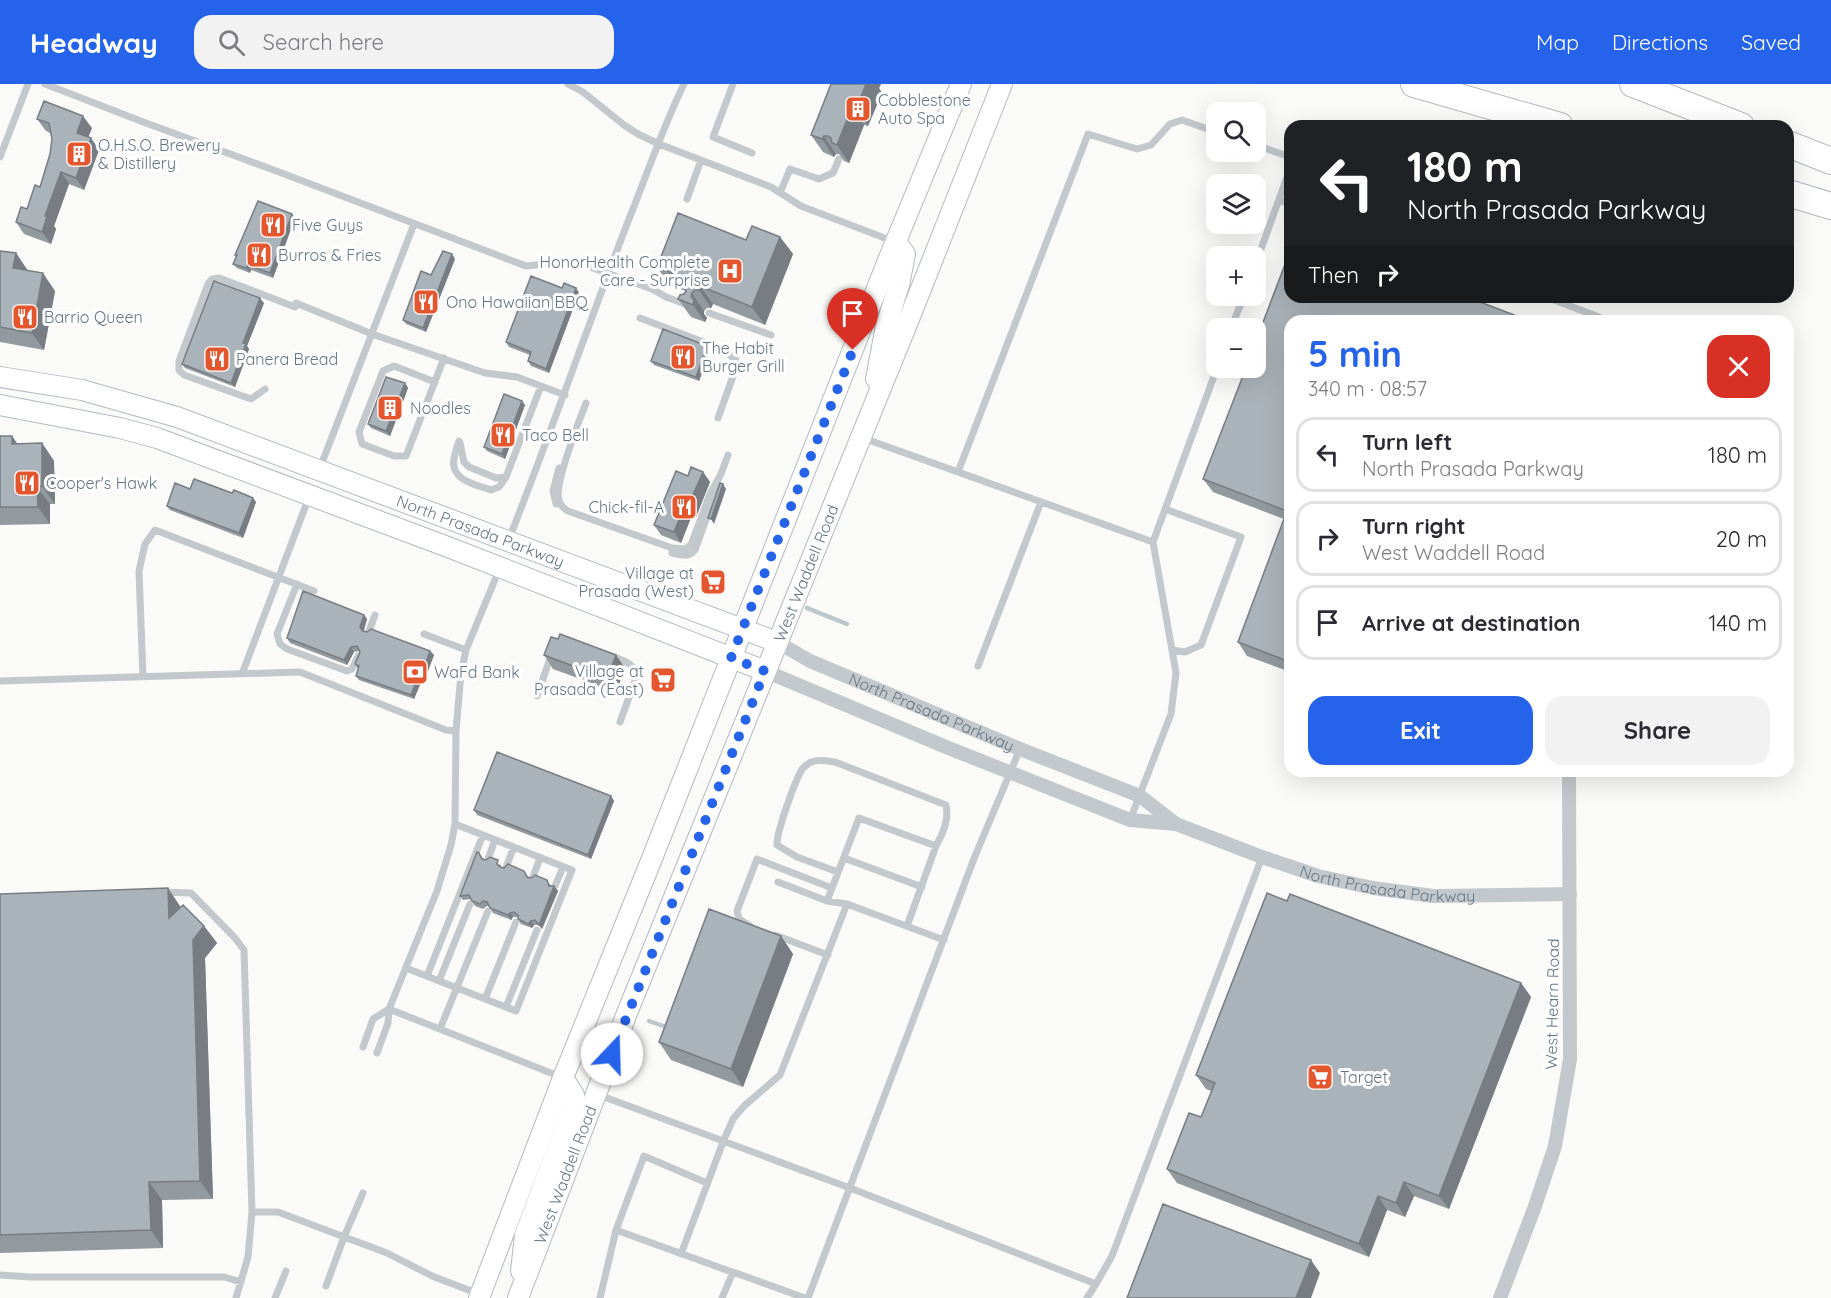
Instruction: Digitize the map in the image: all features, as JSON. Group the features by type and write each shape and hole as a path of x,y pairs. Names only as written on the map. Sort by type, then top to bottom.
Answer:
{"highway":[{"path":"1414,84 1539,120"},
{"path":"1633,84 1726,120"},
{"path":"1794,146 1831,161"},
{"path":"1794,195 1831,206"}],"main road":[{"path":"480,1296 563,1078 961,84"},
{"name":"West Waddell Road","path":"518,1298 627,1013 1002,84"},
{"path":"864,428 886,326 903,269 905,254 896,242"},
{"name":"North Prasada Parkway","path":"0,377 82,390 177,417 777,642"},
{"name":"North Prasada Parkway","path":"0,405 120,428 157,438 500,567 765,671"},
{"path":"254,474 294,475 312,473 319,469"},
{"path":"309,495 328,488 379,492"},
{"path":"518,1298 525,1235 574,1104 574,1095 563,1078"}],"street":[{"name":"North Prasada Parkway","path":"777,642 810,661 1020,749 1140,796 1176,824"},
{"name":"North Prasada Parkway","path":"765,671 1130,820 1176,824 1318,876 1373,888 1433,896 1570,894"},
{"name":"West Hearn Road","path":"1500,1298 1555,1146 1570,1059 1569,777"}],"lane":[{"path":"0,157 28,84"},
{"path":"45,84 526,266 573,261 652,289 693,307"},
{"path":"568,84 583,92 624,126 658,144 766,185 801,206 896,242"},
{"path":"508,541 658,144 684,84"},
{"path":"733,84 713,137 752,153"},
{"path":"958,472 1088,134 1137,149 1151,145 1170,124 1182,120 1206,128"},
{"path":"1266,149 1284,155"},
{"path":"780,192 790,169 819,179 833,173 839,159"},
{"path":"687,199 701,160"},
{"path":"1262,246 1284,186"},
{"path":"1279,200 1284,202"},
{"path":"319,469 414,224"},
{"path":"265,389 251,399 183,375 179,370 179,362 208,284 212,279 219,279 296,305 485,373 517,377 565,395"},
{"path":"1562,303 1594,315"},
{"path":"710,313 771,335"},
{"path":"640,318 722,350 736,360 736,368 718,418"},
{"path":"435,382 394,366 383,371 359,432 362,444 394,456 406,456 435,382 444,358"},
{"path":"1130,820 1171,714 1176,673 1153,542 1213,378"},
{"path":"506,477 496,478 469,467 464,462 459,441 453,462 462,480 491,490 499,487 506,477 541,386"},
{"path":"586,403 558,486 559,501 568,510 672,548 685,549 691,545 710,494 728,455"},
{"path":"864,428 958,472 1153,542"},
{"path":"242,674 309,495"},
{"path":"978,666 1041,502"},
{"path":"1165,509 1241,537 1201,645 1185,652 1172,650"},
{"path":"143,677 139,571 145,544 155,530 314,591"},
{"path":"377,1053 388,1023 389,1009 437,891 451,845 455,824 456,731 461,673 466,650 500,567"},
{"path":"297,584 278,634 280,644 347,672 352,669 358,656"},
{"path":"369,631 375,615"},
{"path":"424,634 466,650"},
{"path":"537,696 554,648"},
{"path":"605,654 632,665 636,672 620,723"},
{"path":"0,681 300,672 446,730 456,731"},
{"path":"616,1230 806,1298 850,1188 975,856 1020,749"},
{"path":"838,872 797,856 777,845 790,798 803,768 810,762 823,760 835,762 946,805 948,814 944,832 936,846 907,926"},
{"path":"827,901 859,818 936,846"},
{"path":"406,969 516,1011 572,870 455,824"},
{"path":"427,976 483,835"},
{"path":"488,860 495,840"},
{"path":"506,867 514,847"},
{"path":"1087,1298 1116,1246 1263,857"},
{"path":"533,878 540,858"},
{"path":"843,858 922,887"},
{"path":"756,928 739,919 737,911 757,860 832,888"},
{"path":"555,886 562,867"},
{"path":"778,882 827,901 847,904 944,940"},
{"path":"150,892 191,893 244,950 252,1212 248,1257 236,1298"},
{"path":"439,981 470,904"},
{"path":"681,1254 723,1142 734,1119 744,1106 780,1075 847,904"},
{"path":"440,1029 488,911"},
{"path":"485,999 516,922"},
{"path":"506,1007 537,930"},
{"path":"766,932 828,955"},
{"path":"389,1009 563,1078"},
{"path":"363,1047 373,1019 389,1009"},
{"path":"596,1094 850,1188 1096,1284"},
{"path":"600,1298 616,1230 644,1156 707,1184"},
{"path":"326,1286 363,1192"},
{"path":"252,1212 278,1212 387,1253 432,1276 480,1296"},
{"path":"275,1298 286,1271"},
{"path":"722,1298 732,1272"},
{"path":"0,1275 224,1277 241,1282"}],"building":[{"path":"831,84 866,84 856,109 852,107 837,145 832,143 828,136 822,139 811,135"},
{"path":"44,101 83,116 77,133 91,138 76,178 61,172 45,216 47,217 42,232 16,222 21,207 27,209 35,185 40,187 50,154 52,139 49,123 37,119"},
{"path":"258,201 292,214 270,273 248,265 246,268 233,264"},
{"name":"HonorHealth Complete Care - Surprise","path":"678,213 746,240 752,226 780,237 752,307 700,286 699,290 692,293 693,305 678,299 686,291 684,285 686,279 657,267"},
{"name":"Barrio Queen","path":"0,251 16,253 13,268 43,273 32,333 0,327"},
{"name":"Ono Hawaiian BBQ","path":"443,251 452,254 423,328 403,320 421,271 431,275"},
{"path":"1284,267 1284,303 1483,303 1514,315 1284,315 1284,510 1203,479 1242,378 1266,378 1265,318"},
{"path":"531,276 562,288 564,283 576,288 546,369 528,361 531,352 506,342"},
{"path":"214,281 260,298 231,383 182,364"},
{"name":"The Habit Burger Grill","path":"663,329 707,346 696,377 651,361"},
{"name":"Noodles","path":"386,377 405,383 386,431 368,424"},
{"name":"Taco Bell","path":"504,394 522,401 502,454 484,447"},
{"path":"0,436 12,436 12,444 42,443 42,486 37,487 38,507 0,507"},
{"path":"691,467 703,472 688,506 685,505 674,532 654,525 676,471 688,476"},
{"path":"194,479 253,498 239,533 167,506 175,483 190,489"},
{"path":"720,483 723,484 711,519 708,518"},
{"path":"1284,519 1284,660 1238,642"},
{"path":"303,591 364,615 360,627 363,631 367,632 371,629 430,651 423,672 420,671 411,695 356,676 359,666 355,664 360,652 357,646 351,647 344,660 287,638"},
{"path":"560,634 616,655 607,679 544,655 551,637 558,639"},
{"path":"497,752 611,796 588,855 474,810"},
{"path":"477,852 482,859 486,860 490,857 498,860 497,864 500,867 504,868 508,864 524,871 527,877 531,878 535,875 547,880 549,886 554,886 539,925 535,920 528,924 518,919 518,915 514,912 508,915 490,908 487,902 483,901 480,904 472,901 469,895 460,896"},
{"path":"168,888 169,918 183,905 204,926 193,940 200,1181 149,1182 151,1230 0,1235 0,894"},
{"path":"1267,893 1287,901 1290,894 1521,983 1439,1196 1404,1182 1396,1203 1378,1196 1359,1244 1167,1169 1189,1113 1201,1117 1215,1083 1196,1075"},
{"path":"709,909 781,936 731,1069 659,1042"},
{"path":"1163,1204 1311,1260 1296,1298 1127,1298"}],"waterway":[{"path":"807,608 847,624"},
{"path":"649,1021 669,1028"}],"place":[{"name":"Cobblestone Auto Spa","path":"858,109"},
{"name":"O.H.S.O. Brewery & Distillery","path":"79,154"},
{"name":"Five Guys","path":"273,225"},
{"name":"Burros & Fries","path":"259,255"},
{"name":"HonorHealth Complete Care - Surprise","path":"730,271"},
{"name":"Ono Hawaiian BBQ","path":"426,302"},
{"name":"Barrio Queen","path":"25,317"},
{"name":"The Habit Burger Grill","path":"683,357"},
{"name":"Panera Bread","path":"217,359"},
{"name":"Noodles","path":"390,408"},
{"name":"Taco Bell","path":"503,435"},
{"name":"Cooper's Hawk","path":"27,483"},
{"name":"Chick-fil-A","path":"684,507"},
{"name":"Village at Prasada (West)","path":"713,582"},
{"name":"WaFd Bank","path":"415,672"},
{"name":"Village at Prasada (East)","path":"663,680"},
{"name":"Target","path":"1320,1077"}],"route":[{"path":"612,1054 765,671 731,658 853,350"}]}
